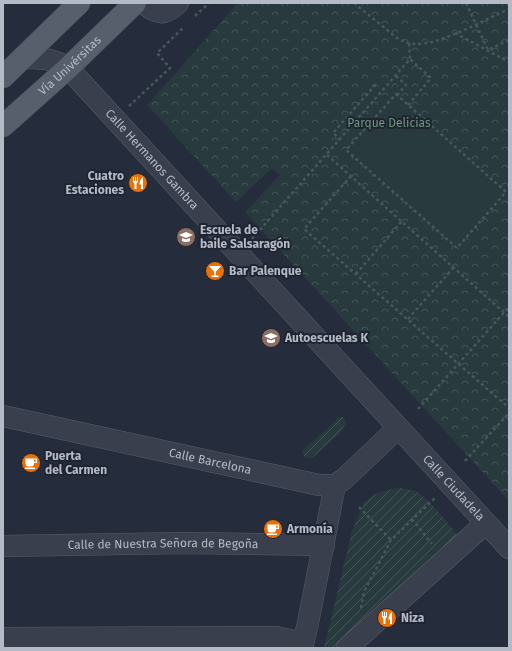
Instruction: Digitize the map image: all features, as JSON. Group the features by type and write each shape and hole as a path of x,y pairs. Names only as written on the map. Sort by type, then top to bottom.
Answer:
{"main road":[{"path":"3,77 78,3"},
{"name":"Vía Univérsitas","path":"3,126 68,68 135,3"}],"street":[{"path":"143,3 159,13 172,9 178,3"},
{"name":"Calle Hermanos Gambra","path":"22,58 58,61 68,68 398,428"},
{"name":"Calle Barcelona","path":"3,416 300,482 319,485 335,485"},
{"path":"3,638 276,637 303,645 335,485 344,479 398,428"},
{"name":"Calle Ciudadela","path":"398,428 509,548"},
{"path":"351,645 486,523"},
{"name":"Calle de Nuestra Señora de Begoña","path":"3,546 184,543 324,545"}],"path":[{"path":"193,18 209,3"},
{"path":"354,3 397,38 413,44 426,44 509,9"},
{"path":"466,3 488,50"},
{"path":"115,119 170,68 157,53 188,23"},
{"path":"455,33 509,62"},
{"path":"488,50 509,40"},
{"path":"239,254 410,60 409,43"},
{"path":"408,105 431,78 410,60"},
{"path":"396,76 406,85 397,95 396,94 346,150 457,248 506,192 397,95"},
{"path":"341,140 333,133 377,83"},
{"path":"327,155 509,317"},
{"path":"351,176 304,229 509,408"},
{"path":"356,274 402,221"},
{"path":"408,320 454,267"},
{"path":"418,409 509,307"},
{"path":"465,461 509,413"},
{"path":"351,645 364,592 391,540 439,494"},
{"path":"359,507 391,540"},
{"path":"412,519 445,560"}],"green space":[{"name":"Parque Delicias","path":"238,3 509,3 509,501 245,212 280,175 272,168 236,202 147,105"},
{"path":"396,94 506,192 457,248 346,150"},
{"path":"338,417 343,417 346,423 339,434 312,458 305,457 303,450"},
{"path":"404,488 420,494 441,514 464,543 347,648 324,648 352,531 364,503 372,496 380,492"}],"place":[{"name":"Cuatro Estaciones","path":"138,183"},
{"name":"Escuela de baile Salsaragón","path":"186,237"},
{"name":"Bar Palenque","path":"215,271"},
{"name":"Autoescuelas K","path":"271,338"},
{"name":"Puerta del Carmen","path":"31,463"},
{"name":"Armonía","path":"273,529"},
{"name":"Niza","path":"387,618"}]}
